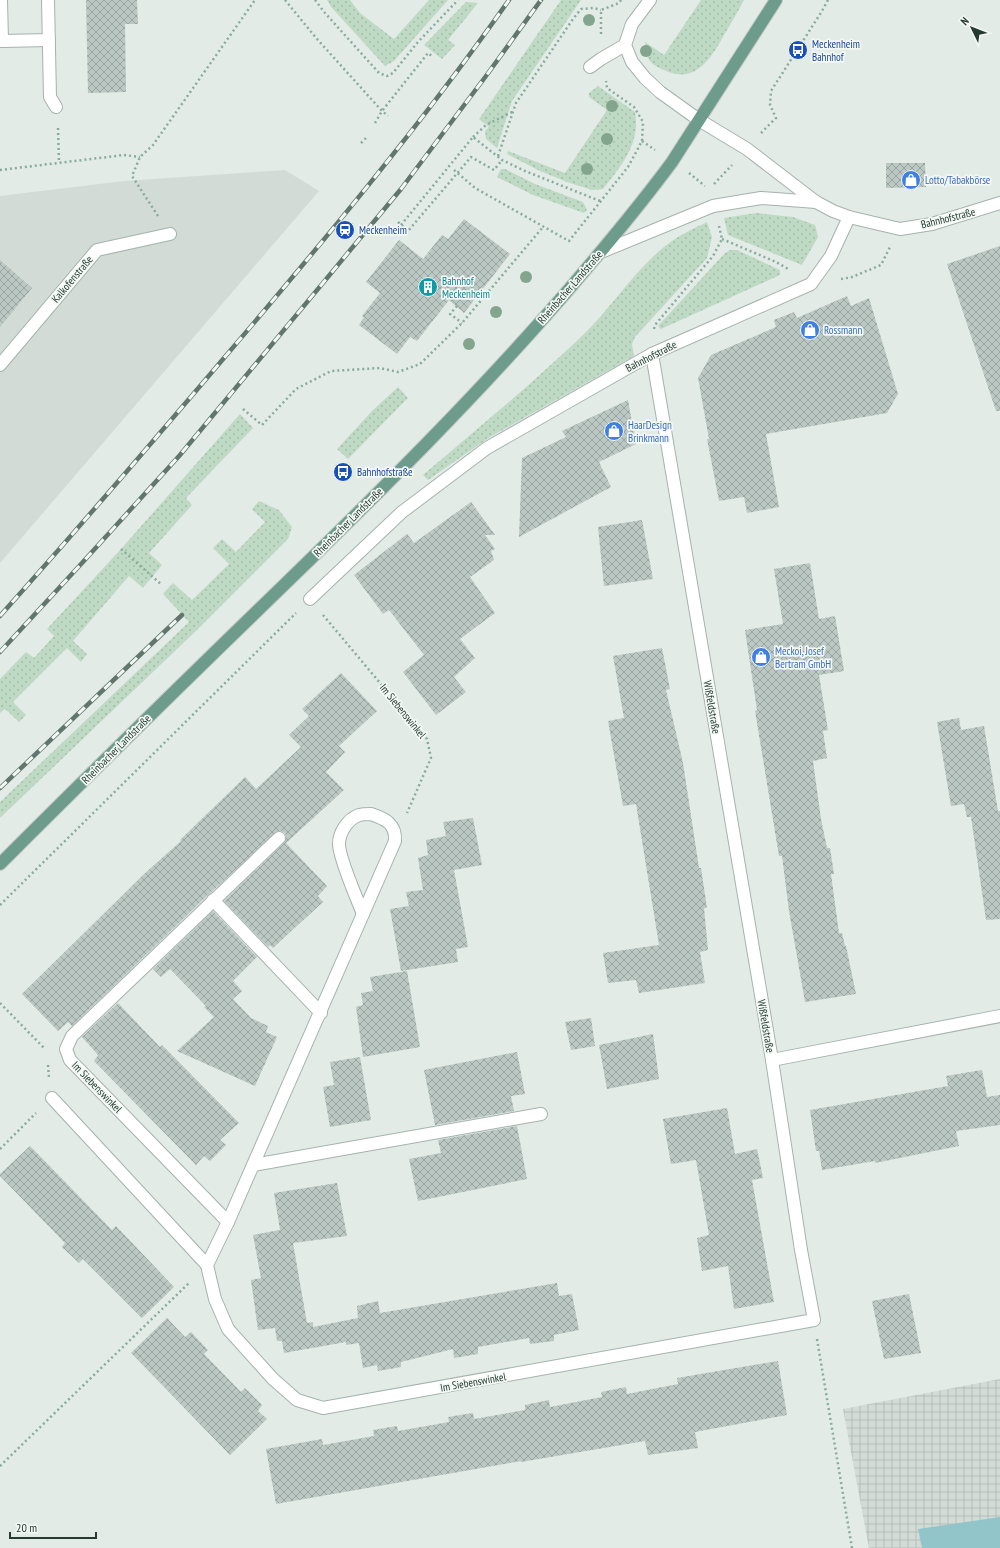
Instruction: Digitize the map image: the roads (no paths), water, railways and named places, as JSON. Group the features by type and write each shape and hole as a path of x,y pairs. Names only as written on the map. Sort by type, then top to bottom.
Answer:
{"main road":[{"name":"Rheinbacher Landstraße","path":"0,864 125,739 426,445 524,341 601,252 656,184 776,0"}],"street":[{"path":"2,0 2,41 49,40"},
{"path":"48,0 50,96 56,107"},
{"path":"590,68 600,59 625,45 632,24 650,0"},
{"name":"Bahnhofstraße","path":"625,45 632,62 645,78 660,92 699,120 747,149 816,202 849,217 900,229 932,224 1000,203"},
{"name":"Bahnhofstraße","path":"601,252 713,206 762,198 816,202"},
{"name":"Bahnhofstraße","path":"310,599 402,512 487,448 652,354 811,284 831,256 849,217"},
{"name":"Kalkofenstraße","path":"0,365 97,250 170,234"},
{"name":"Wißfeldstraße","path":"652,354 772,1060 801,1250 814,1320"},
{"path":"52,1098 208,1265 228,1222 395,841 395,832 392,826 382,818 371,814 359,815 348,823 340,834 339,845 342,858 363,914"},
{"name":"Im Siebenswinkel","path":"228,1222 70,1060 66,1049 72,1036 279,838"},
{"path":"213,900 320,1013"},
{"name":"Wißfeldstraße","path":"772,1060 1000,1016"},
{"path":"253,1165 541,1114"},
{"name":"Im Siebenswinkel","path":"208,1265 215,1299 228,1329 250,1356 297,1400 323,1408 814,1320"}],"water":[{"path":"1000,1517 1000,1548 922,1548 918,1529"}],"railway":[{"path":"0,616 141,455 334,227 406,138 476,47 509,0"},
{"path":"0,652 180,455 401,189 541,0"},
{"path":"0,788 182,615"}],"place":[{"name":"Meckenheim Bahnhof","path":"798,50"},
{"name":"Lotto/Tabakbörse","path":"911,180"},
{"name":"Meckenheim","path":"345,230"},
{"name":"Bahnhof Meckenheim","path":"428,287"},
{"name":"Rossmann","path":"810,330"},
{"name":"HaarDesign Brinkmann","path":"614,431"},
{"name":"Bahnhofstraße","path":"343,472"},
{"name":"Meckoi, Josef Bertram GmbH","path":"761,657"}]}
